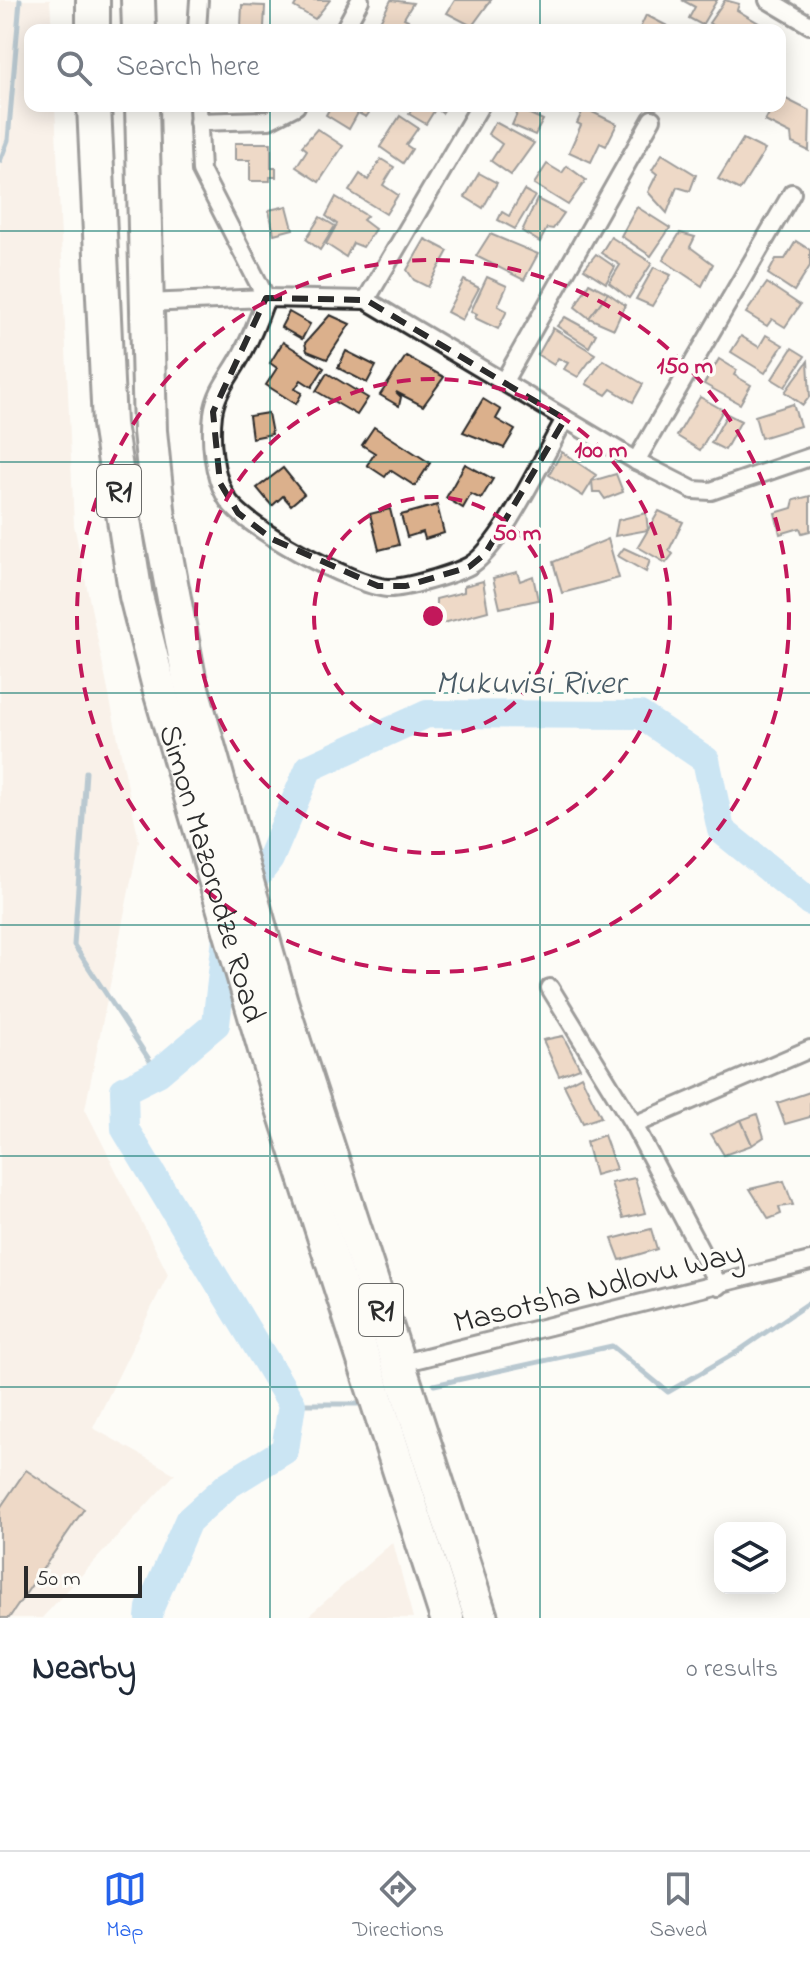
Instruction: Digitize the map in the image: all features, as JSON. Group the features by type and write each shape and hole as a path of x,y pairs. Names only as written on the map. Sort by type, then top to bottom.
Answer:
{"highway":[{"path":"93,0 93,24"},
{"path":"138,0 139,24"},
{"name":"Simon Mazorodze Road","path":"94,112 109,424 136,596 157,680 210,865 268,1008 398,1364 481,1618"},
{"name":"R1","path":"142,112 146,303"},
{"name":"Simon Mazorodze Road","path":"146,303 150,431 159,519 189,678 241,855 268,1008 447,1618"}],"street":[{"path":"197,24 199,0"},
{"path":"347,24 360,0"},
{"path":"768,0 810,25"},
{"path":"284,112 269,120 198,114 201,171 266,298 253,335 225,380 213,412 212,437 220,483 226,498 255,528 272,539 391,589 469,567 485,554 565,419"},
{"path":"366,300 476,112"},
{"path":"504,381 652,119"},
{"path":"636,461 792,193"},
{"path":"146,303 266,298 366,300 636,461 693,490 711,491 810,457"},
{"path":"550,988 634,1125 719,1286"},
{"path":"634,1125 810,1049"},
{"name":"Masotsha Ndlovu Way","path":"398,1364 810,1261"}],"highlighted area":[{"path":"266,298 366,300 565,419 485,554 469,567 406,586 378,586 272,539 238,513 220,483 213,412"}],"shaded area":[{"path":"0,0 50,0 52,24 24,24 24,112 55,112 74,525 139,841 85,1109 168,1274 93,1428 175,1474 42,1618 0,1618"},
{"path":"393,1542 413,1618 306,1618"}],"building":[{"path":"298,0 330,0 315,19 294,7"},
{"path":"391,0 413,3 404,18 408,20 406,24 379,24"},
{"path":"455,0 491,0 473,24 447,13"},
{"path":"682,0 717,0 703,24 689,18 695,7"},
{"path":"725,0 739,4 737,10 760,24 710,24"},
{"path":"242,5 265,6 264,24 241,24"},
{"path":"646,15 663,24 642,24"},
{"path":"786,99 810,111 809,151 792,143 791,134 765,121 770,112 786,112"},
{"path":"328,112 370,112 366,117 358,113 349,129 326,115"},
{"path":"410,112 434,112 426,124"},
{"path":"518,112 543,120 535,135 512,125"},
{"path":"582,112 592,112 617,124 606,146 600,143 591,162 569,152 581,125 577,123"},
{"path":"400,116 418,128 406,145 412,149 403,163 380,147"},
{"path":"495,122 534,143 511,175 491,161 502,144 488,134"},
{"path":"317,129 343,146 319,182 296,167 307,150 302,146"},
{"path":"743,139 765,150 740,190 718,179"},
{"path":"235,143 271,143 271,168 276,168 276,177 270,177 270,181 250,181 250,160 235,160"},
{"path":"662,154 696,175 690,191 677,187 667,213 648,192 657,174 652,170"},
{"path":"381,159 394,167 383,185 398,195 386,214 349,191 360,174 368,180"},
{"path":"547,164 562,173 567,166 586,180 568,205 534,184"},
{"path":"479,173 497,183 483,208 465,197"},
{"path":"524,190 535,196 515,229 498,220 502,212 509,216"},
{"path":"336,197 367,216 363,220 375,229 363,247 353,243 346,257 326,244 337,224 326,216"},
{"path":"537,199 564,213 553,229 547,228 540,242 522,231"},
{"path":"287,206 293,229 274,234 269,210"},
{"path":"637,207 670,228 651,256 621,236"},
{"path":"320,217 335,226 320,250 306,239"},
{"path":"680,233 695,237 690,247 713,264 702,286 663,260"},
{"path":"490,234 538,254 524,280 476,256"},
{"path":"611,237 652,263 629,298 609,283 620,265 601,253"},
{"path":"425,239 448,251 428,287 414,280 407,270"},
{"path":"796,241 810,250 810,266 794,291 768,274 776,259 785,259"},
{"path":"596,254 615,267 606,283 584,269"},
{"path":"654,267 671,275 652,306 636,299"},
{"path":"487,277 507,286 498,306 507,311 498,329 475,318 477,314 471,311"},
{"path":"464,280 479,288 462,320 447,312"},
{"path":"589,283 608,293 589,318 575,307"},
{"path":"767,283 800,305 785,327 772,319 767,326 746,313"},
{"path":"608,293 625,305 614,329 589,318"},
{"path":"289,312 310,324 302,339 281,327"},
{"path":"330,315 350,324 327,359 307,351 305,343"},
{"path":"565,317 596,334 589,347 557,326"},
{"path":"553,328 595,354 578,377 564,369 568,363 558,358 554,365 538,355"},
{"path":"766,335 783,345 765,373 731,352 741,336 759,347"},
{"path":"283,342 324,368 312,387 301,380 295,389 302,393 296,404 266,385 277,368 270,363"},
{"path":"792,348 805,356 785,387 772,379"},
{"path":"346,351 376,366 367,383 338,368"},
{"path":"406,356 444,377 423,406 396,392 401,397 399,406 380,395"},
{"path":"719,359 737,370 734,375 751,385 740,404 704,384"},
{"path":"603,360 643,384 633,402 611,389 606,395 586,384"},
{"path":"808,361 810,396 803,405 785,392"},
{"path":"327,373 368,398 357,415 316,391"},
{"path":"700,397 723,410 700,450 677,436"},
{"path":"483,399 501,410 496,419 515,430 504,448 463,432"},
{"path":"793,404 800,426 761,438 755,416"},
{"path":"268,413 272,434 252,438 249,416"},
{"path":"727,414 741,421 725,450 711,443"},
{"path":"374,427 430,463 415,486 390,470 385,477 367,465 375,453 362,445"},
{"path":"562,452 596,475 583,496 549,475"},
{"path":"465,464 493,479 481,499 471,494 463,508 446,498"},
{"path":"283,468 304,494 291,505 283,496 272,506 257,488"},
{"path":"616,474 623,492 605,499 600,492 593,492 592,481"},
{"path":"810,496 810,531 802,533 800,528 780,534 775,513 792,508 794,500"},
{"path":"437,505 444,533 425,539 423,532 407,537 401,515"},
{"path":"390,509 399,545 379,550 370,514"},
{"path":"659,511 683,522 669,550 673,554 666,563 638,547"},
{"path":"646,513 648,530 615,536 618,520"},
{"path":"608,539 619,578 562,593 553,562"},
{"path":"624,548 650,560 646,572 618,556"},
{"path":"517,572 520,581 533,576 538,600 500,608 493,578"},
{"path":"483,581 488,611 440,624 436,621 436,599 464,592 464,586"},
{"path":"563,1036 580,1068 559,1076 543,1040"},
{"path":"581,1076 601,1117 583,1123 564,1085"},
{"path":"810,1092 810,1117 785,1124 777,1103"},
{"path":"757,1114 764,1137 752,1145 741,1120"},
{"path":"741,1120 752,1145 724,1155 711,1134"},
{"path":"604,1135 616,1169 595,1175 586,1142"},
{"path":"635,1178 645,1213 623,1218 611,1183"},
{"path":"784,1181 793,1205 779,1207 781,1214 769,1219 750,1189"},
{"path":"651,1229 657,1249 620,1260 612,1239"},
{"path":"26,1470 84,1509 9,1618 0,1618 0,1508"}],"waterway":[{"path":"0,161 8,140 20,0"},
{"name":"Mukuvisi River","path":"149,1618 150,1608 188,1521 228,1485 285,1450 292,1404 125,1129 124,1090 158,1073 216,1024 229,913 270,859 309,768 427,714 640,715 706,760 721,830 810,902"},
{"path":"86,772 74,945 158,1073"},
{"path":"434,1385 612,1346 668,1392 737,1352 810,1302"},
{"path":"292,1404 363,1404"}]}
